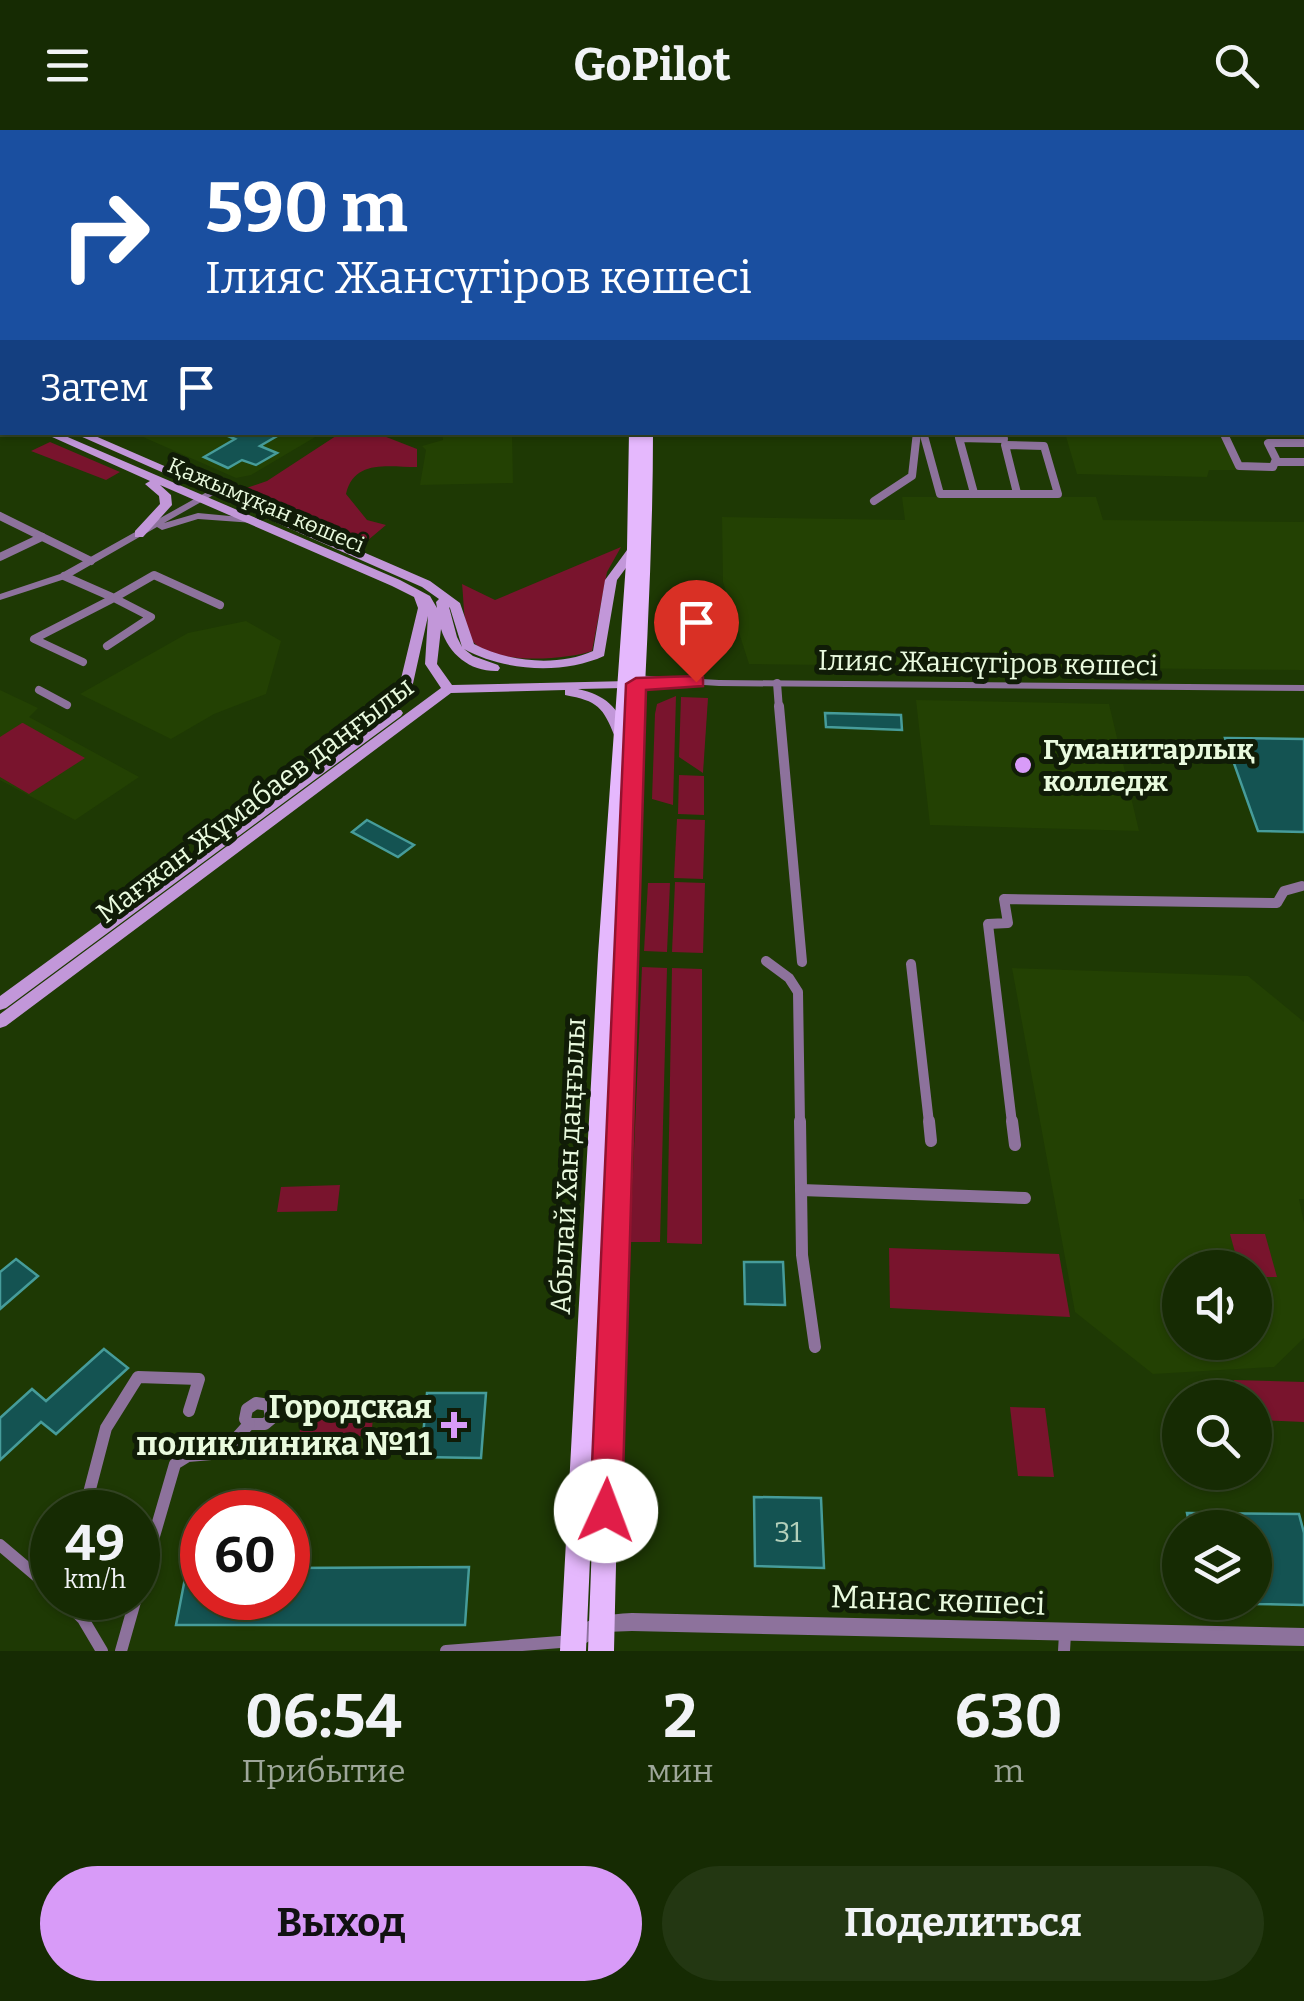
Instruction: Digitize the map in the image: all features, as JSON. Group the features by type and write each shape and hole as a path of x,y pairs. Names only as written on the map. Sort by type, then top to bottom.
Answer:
{"main road":[{"name":"Қажымұқан көшесі","path":"53,435 414,591"},
{"name":"Қажымұқан көшесі","path":"83,435 400,570 441,594"},
{"name":"Абылай Хан даңғылы","path":"602,1651 635,435"},
{"name":"Абылай Хан даңғылы","path":"574,1646 587,1338 621,755 646,550 647,435"},
{"path":"135,536 166,504 164,494 153,488 146,476"},
{"path":"441,594 456,606 465,639 476,652 501,660 589,660 602,645 611,580 634,550"},
{"path":"414,591 426,599 436,619"},
{"path":"367,733 405,688 424,608 414,591"},
{"path":"441,594 431,664 445,684 580,678 630,681"},
{"path":"441,594 451,644 468,660 489,667 564,672 580,678"},
{"name":"Мағжан Жұмабаев даңғылы","path":"0,1004 367,733 445,684 630,681"},
{"name":"Мағжан Жұмабаев даңғылы","path":"0,1022 445,684"},
{"path":"517,685 580,693 604,702 616,717 621,755"}],"street":[{"path":"874,501 912,476 919,435"},
{"path":"921,435 940,494 974,494 1017,493 1058,494 1044,446 1004,439 958,438 974,494"},
{"path":"1224,435 1239,466 1273,468 1277,462"},
{"path":"1004,439 1017,493"},
{"path":"1277,462 1268,443 1304,443"},
{"path":"1277,462 1304,462"},
{"path":"0,597 64,576 214,491"},
{"path":"0,516 91,561"},
{"path":"135,536 198,516 251,522"},
{"path":"0,557 42,537"},
{"path":"83,662 34,639 154,575 220,605"},
{"path":"64,576 152,617 107,646"},
{"name":"Ілияс Жансүгіров көшесі","path":"630,681 1304,688"},
{"path":"777,683 802,962"},
{"path":"39,690 67,705"},
{"path":"1015,1145 988,924 1008,923 1004,898 1276,903 1284,892 1302,886"},
{"path":"766,961 789,978 798,992 802,1256 816,1347"},
{"path":"911,964 931,1141"},
{"path":"801,1190 1025,1198"},
{"path":"90,1490 106,1428 138,1377 199,1379 189,1411"},
{"path":"160,1515 175,1464 188,1456 223,1453 249,1424"},
{"path":"0,1545 30,1570"},
{"path":"84,1620 102,1651"},
{"path":"121,1651 130,1620"},
{"path":"446,1651 574,1646 603,1623"},
{"name":"Манас көшесі","path":"603,1623 1065,1642 1304,1637"}],"shaded area":[{"path":"139,435 319,435 251,475 236,478"},
{"path":"337,435 381,435 417,449 417,467 374,467 356,475 350,483 346,494 367,520 386,525 361,546 232,493 267,481"},
{"path":"442,435 512,435 513,483 420,485 426,450 422,446 443,440"},
{"path":"1066,435 1223,435 1237,470 1209,470 1207,477 1077,474"},
{"path":"50,442 120,472 106,480 31,451"},
{"path":"902,497 1096,497 1103,520 1304,522 1304,670 749,664 723,582 722,517 905,520"},
{"path":"621,547 607,572 592,651 565,657 510,657 480,648 471,639 462,584 495,600"},
{"path":"246,621 281,641 266,694 214,714 171,739 80,694 188,633"},
{"path":"0,690 38,708 29,717 139,777 75,820 0,780"},
{"path":"676,696 673,805 652,799 657,704"},
{"path":"681,697 708,698 703,773 679,757"},
{"name":"Гуманитарлық колледж","path":"916,700 1109,704 1139,831 930,825"},
{"path":"22,723 85,758 29,794 0,777 0,737"},
{"path":"679,775 704,776 704,815 678,814"},
{"path":"677,819 705,820 703,879 674,878"},
{"path":"675,882 705,883 703,953 672,952"},
{"path":"648,883 670,883 667,952 644,951"},
{"path":"642,967 667,968 660,1242 630,1242"},
{"path":"672,968 702,969 702,1244 667,1243"},
{"path":"1012,968 1248,976 1304,1022 1304,1199 1299,1199 1304,1223 1304,1338 1274,1367 1153,1374 1075,1312"},
{"path":"340,1185 337,1211 277,1212 281,1187"},
{"path":"1230,1234 1265,1234 1269,1250 1234,1250"},
{"path":"889,1248 1059,1254 1070,1317 890,1308"},
{"path":"1272,1381 1304,1382 1304,1422 1272,1421"},
{"path":"375,1402 371,1436 299,1436 304,1403"},
{"path":"1010,1407 1045,1408 1054,1477 1018,1476"}],"building":[{"path":"226,435 279,435 260,446 277,453 256,465 242,460 228,468 204,457 235,439"},
{"path":"825,713 901,715 902,730 826,727"},
{"path":"1225,738 1304,739 1304,832 1258,831"},
{"path":"367,820 414,845 398,857 352,832"},
{"path":"16,1259 38,1276 0,1309 0,1272"},
{"path":"744,1262 783,1262 785,1305 745,1304"},
{"path":"104,1349 128,1368 56,1434 41,1422 0,1460 0,1418 32,1389 46,1401"},
{"name":"Городская поликлиника №11","path":"427,1393 486,1393 481,1458 421,1457"},
{"path":"754,1497 821,1498 824,1568 755,1566"},
{"path":"1272,1514 1299,1514 1304,1533 1304,1605 1272,1604"},
{"path":"469,1567 465,1625 176,1625 180,1604 180,1620 310,1620 310,1568"}],"place":[{"name":"Гуманитарлық колледж","path":"1023,765"},
{"name":"Городская поликлиника №11","path":"454,1425"}],"route":[{"path":"606,1511 636,684 696,682"}]}
